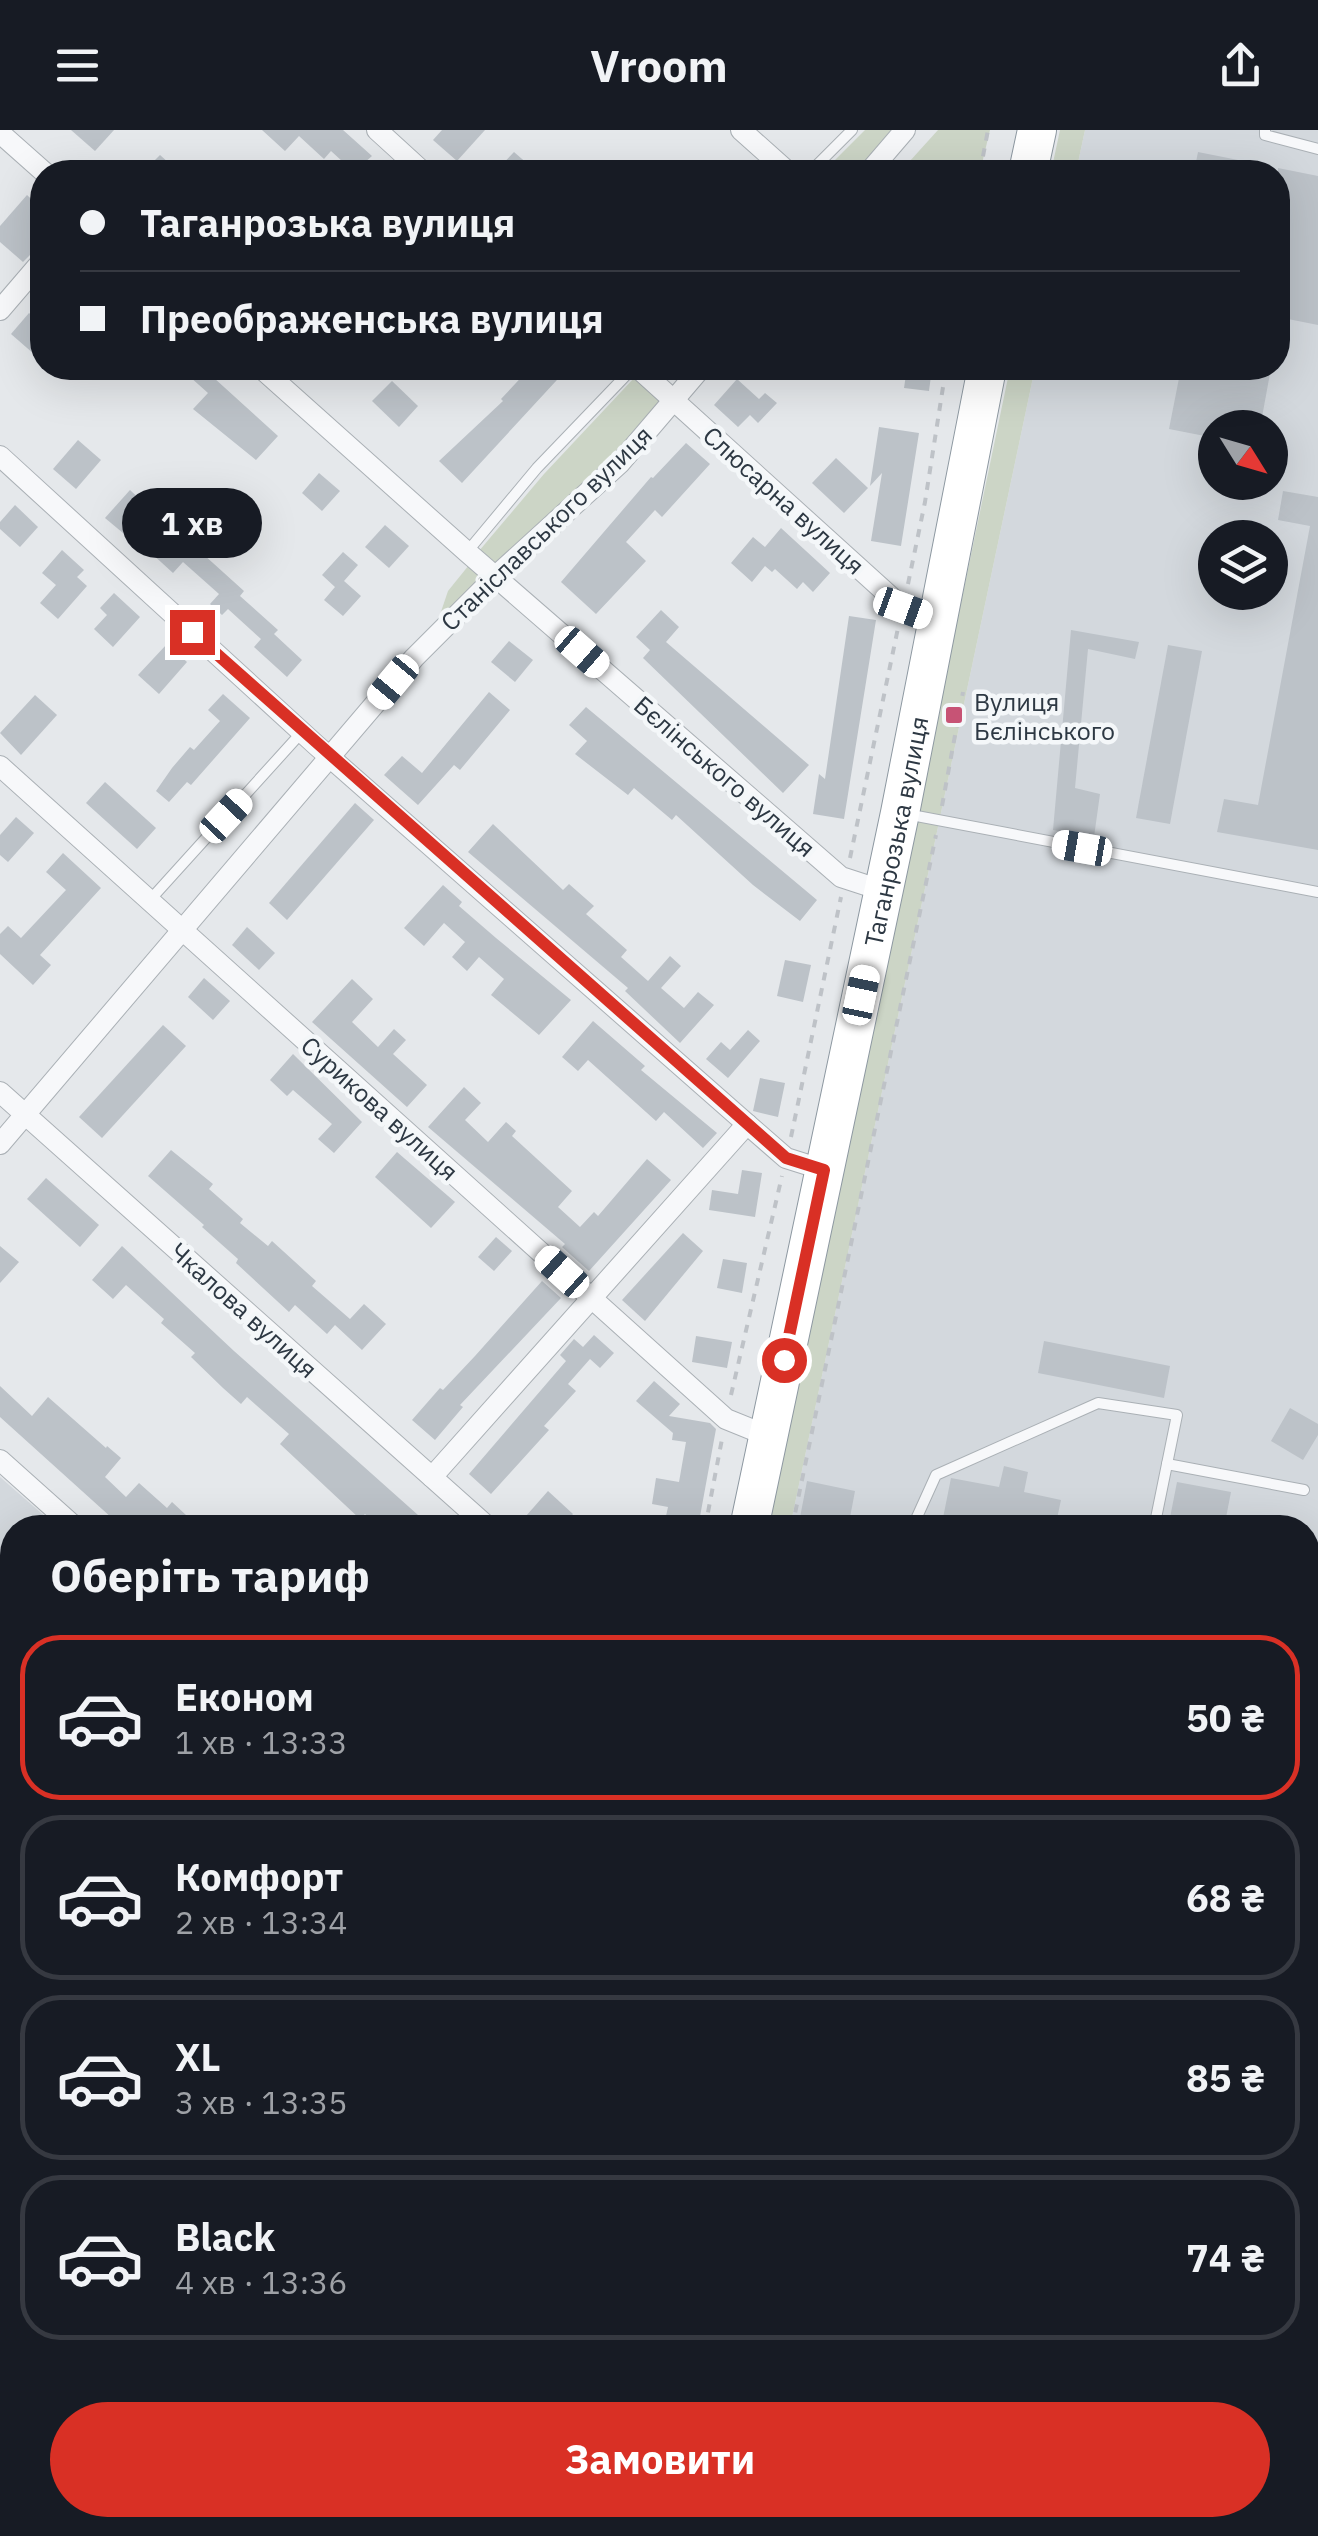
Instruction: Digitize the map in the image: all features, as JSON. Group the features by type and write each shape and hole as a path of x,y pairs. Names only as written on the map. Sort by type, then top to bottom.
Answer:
{"highway":[{"path":"1031,160 1037,130"},
{"name":"Таганрозька вулиця","path":"753,1515 900,813 920,614 985,380"}],"street":[{"path":"377,130 411,160"},
{"path":"741,130 775,160"},
{"path":"879,160 905,130"},
{"path":"1,137 30,161"},
{"path":"0,310 30,275"},
{"name":"Бєлінського вулиця","path":"275,380 846,878 884,891"},
{"name":"Слюсарна вулиця","path":"650,380 920,614"},
{"name":"Станіславського вулиця","path":"0,1144 414,658 496,576 620,463 691,380"},
{"path":"0,456 302,732 786,1158 824,1170"},
{"name":"Сурикова вулиця","path":"0,766 726,1418 768,1436"},
{"name":"Чкалова вулиця","path":"0,1092 474,1515"},
{"path":"432,1477 748,1124"},
{"path":"0,1460 61,1515"}],"lane":[{"path":"822,160 852,130"},
{"path":"1265,130 1265,135 1318,150"},
{"path":"468,552 538,468 623,380"},
{"path":"150,900 302,732"},
{"path":"900,813 1318,892"},
{"path":"918,1515 936,1475 1098,1403 1177,1415 1157,1515"},
{"path":"1167,1464 1304,1490"}],"path":[{"path":"982,160 988,130"},
{"path":"707,1515 846,878 920,614 925,502 944,380"},
{"path":"795,1515 963,692"}],"shaded area":[{"path":"1085,130 1318,130 1318,1515 793,1515 1032,380 1290,380 1290,160 1079,160"},
{"path":"0,1477 43,1515 0,1515"}],"green space":[{"path":"865,130 912,130 884,160 835,160"},
{"path":"938,130 990,130 983,160 911,160"},
{"path":"1060,130 1085,130 1079,160 1054,160"},
{"path":"632,380 638,380 662,401 503,572 479,551"},
{"path":"1007,380 1032,380 793,1515 771,1515"},
{"path":"469,565 491,585 425,659 448,591"}],"building":[{"path":"71,130 114,130 95,151"},
{"path":"262,130 343,130 372,156 368,160 341,160 331,151 324,159 299,136 285,151"},
{"path":"442,130 485,130 458,160 433,140"},
{"path":"514,152 523,160 506,160"},
{"path":"1198,152 1238,160 1196,160"},
{"path":"1290,170 1318,176 1318,325 1290,319"},
{"path":"27,195 30,198 30,255 23,262 0,242 0,226"},
{"path":"29,313 30,314 30,351 11,334"},
{"path":"193,380 216,380 278,436 256,460 193,409 208,393"},
{"path":"519,380 557,380 462,483 439,461"},
{"path":"736,380 759,399 765,393 777,403 758,423 750,415 738,427 714,405"},
{"path":"905,380 930,380 929,391 904,388"},
{"path":"1179,380 1269,380 1263,410 1198,410 1198,435 1169,429"},
{"path":"392,381 418,406 399,427 372,401"},
{"path":"879,427 919,433 901,546 871,541 882,473 870,486"},
{"path":"78,440 101,460 76,489 53,469"},
{"path":"686,443 710,464 662,517 655,510 626,542 646,561 596,614 561,582 651,477"},
{"path":"836,458 868,488 844,513 812,483"},
{"path":"319,473 340,491 322,511 302,493"},
{"path":"130,490 147,506 123,533 105,518"},
{"path":"1288,492 1318,497 1318,850 1217,832 1224,799 1258,805 1310,526 1278,520 1281,500 1288,500"},
{"path":"15,505 38,527 20,547 0,529 0,522"},
{"path":"202,523 218,538 203,554 244,591 240,596 278,630 274,634 302,660 287,677 254,647 261,639 228,609 222,615 210,604 219,594 183,562 173,573 150,552 173,528 186,540"},
{"path":"385,525 409,546 389,568 365,547"},
{"path":"781,528 830,573 813,592 803,582 797,589 775,569 772,572 765,566 752,582 731,563 753,537 765,547"},
{"path":"62,550 84,570 77,577 87,586 58,619 40,603 56,585 42,573"},
{"path":"343,552 358,565 344,581 361,596 343,616 324,600 335,587 322,575"},
{"path":"114,593 140,617 113,647 94,629 107,615 100,608"},
{"path":"661,610 679,627 666,642 809,765 783,793 643,658 650,650 636,637"},
{"path":"849,616 876,620 844,819 813,814 819,774 825,779"},
{"path":"1071,630 1139,642 1135,659 1088,649 1075,788 1100,794 1094,837 1053,830"},
{"path":"509,641 533,660 515,682 491,662"},
{"path":"167,644 187,662 159,694 138,675"},
{"path":"1168,645 1202,651 1170,824 1136,818"},
{"path":"489,692 510,710 460,770 454,765 418,805 384,775 402,756 422,773"},
{"path":"223,694 250,718 191,785 187,782 169,802 156,791 190,747 194,750 220,721 208,710"},
{"path":"35,695 57,715 21,755 0,733"},
{"path":"586,707 817,900 800,921 753,885 676,815 672,820 634,788 628,795 575,754 587,741 569,725"},
{"path":"105,782 156,828 137,849 86,803"},
{"path":"355,803 374,820 287,920 269,903"},
{"path":"16,817 34,833 8,862 0,855 0,835"},
{"path":"493,824 563,890 569,884 594,906 586,914 627,950 621,957 648,981 670,956 681,966 661,988 684,1008 698,992 714,1005 680,1043 625,991 628,988 468,852"},
{"path":"63,853 101,888 40,955 51,965 33,985 0,954 0,934 8,926 21,938 66,890 46,872"},
{"path":"443,885 462,902 459,906 571,1000 539,1035 491,995 504,979 479,957 467,971 452,957 465,942 444,923 424,946 404,928"},
{"path":"247,927 275,953 259,970 232,945"},
{"path":"785,960 811,965 803,1002 777,996"},
{"path":"204,978 230,1001 213,1020 188,997"},
{"path":"352,979 373,999 352,1022 378,1047 394,1029 406,1040 393,1054 427,1085 407,1107 312,1022"},
{"path":"593,1021 645,1066 641,1070 717,1133 703,1148 664,1112 656,1121 588,1060 578,1071 562,1057"},
{"path":"163,1025 186,1046 102,1138 79,1117"},
{"path":"748,1030 760,1041 728,1078 706,1059 721,1042 730,1050"},
{"path":"293,1054 362,1122 334,1153 318,1139 332,1124 293,1090 287,1096 270,1080"},
{"path":"760,1078 785,1083 778,1117 753,1111"},
{"path":"464,1087 481,1103 465,1120 488,1142 506,1122 516,1131 512,1136 572,1191 558,1207 580,1227 594,1212 598,1216 647,1159 671,1180 589,1271 562,1247 565,1244 428,1127"},
{"path":"171,1150 213,1184 209,1189 243,1219 240,1223 268,1246 272,1241 316,1281 312,1286 350,1319 364,1304 386,1324 362,1350 335,1325 327,1334 295,1305 289,1312 236,1263 238,1259 204,1225 148,1176"},
{"path":"397,1152 455,1202 431,1228 375,1177"},
{"path":"742,1170 762,1173 755,1217 709,1210 712,1190 738,1194"},
{"path":"46,1178 99,1225 80,1247 27,1199"},
{"path":"683,1233 703,1251 645,1321 622,1300"},
{"path":"496,1237 512,1251 494,1271 478,1257"},
{"path":"0,1246 19,1262 0,1283"},
{"path":"122,1246 418,1515 356,1515 280,1444 289,1434 247,1397 241,1404 223,1388 191,1357 195,1353 161,1323 164,1319 126,1285 113,1299 92,1280"},
{"path":"723,1259 747,1263 742,1293 717,1288"},
{"path":"542,1281 561,1298 460,1405 463,1407 435,1440 412,1420"},
{"path":"594,1335 614,1353 600,1368 590,1359 568,1384 576,1391 544,1426 549,1430 491,1494 469,1474 566,1361 560,1355 574,1339 583,1347"},
{"path":"696,1336 732,1342 727,1368 692,1362"},
{"path":"1044,1341 1170,1366 1164,1398 1038,1373"},
{"path":"654,1381 680,1404 669,1416 710,1423 716,1429 700,1515 666,1515 668,1507 652,1504 656,1478 679,1482 686,1442 672,1440 673,1433 636,1401"},
{"path":"0,1386 32,1416 48,1397 121,1458 105,1477 126,1497 139,1483 167,1508 172,1502 186,1515 109,1515 0,1417"},
{"path":"1290,1408 1318,1424 1318,1435 1303,1460 1271,1441"},
{"path":"1004,1466 1028,1472 1024,1492 1061,1500 1058,1515 944,1515 951,1478 999,1487"},
{"path":"807,1481 855,1491 850,1515 800,1515"},
{"path":"1177,1482 1231,1492 1227,1515 1171,1515"},
{"path":"548,1491 573,1514 572,1515 527,1515"}],"place":[{"name":"Вулиця Бєлінського","path":"954,715"}],"route":[{"path":"192,632 786,1158 824,1170 784,1360"}]}
